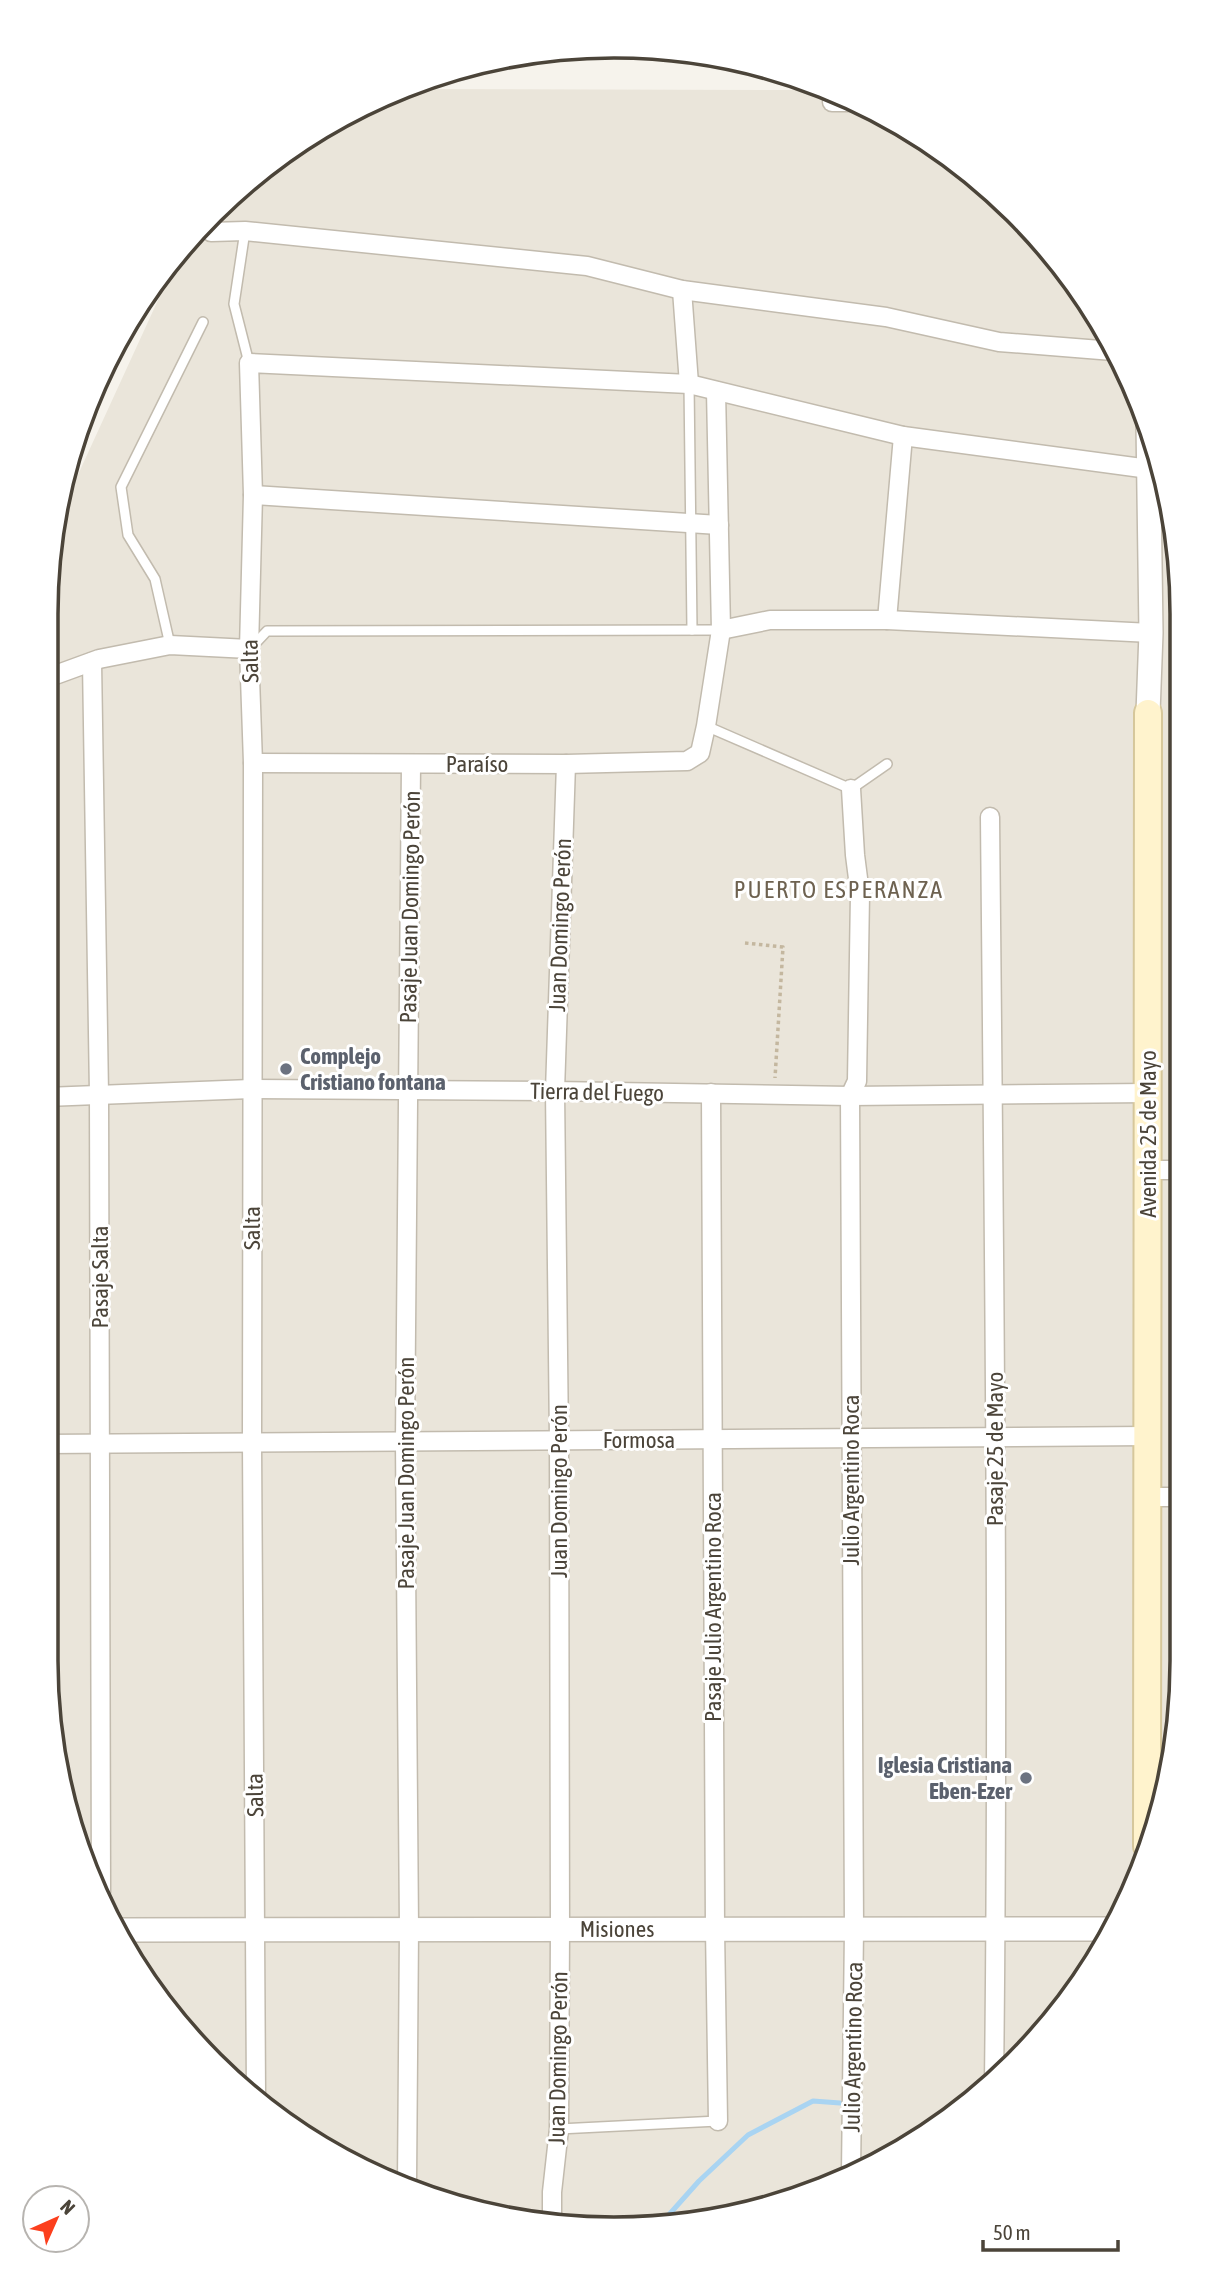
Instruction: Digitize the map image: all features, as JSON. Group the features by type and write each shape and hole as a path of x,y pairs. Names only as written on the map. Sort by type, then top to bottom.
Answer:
{"main road":[{"name":"Avenida 25 de Mayo","path":"1148,713 1149,1813"}],"street":[{"path":"211,232 245,231 587,266 682,290 886,317 999,342 1104,350"},
{"path":"682,290 689,384"},
{"path":"249,363 689,384 902,436 1149,469"},
{"name":"Salta","path":"249,363 253,495 249,649 253,763 251,1090 256,2086"},
{"path":"706,726 721,630 716,391"},
{"path":"887,620 902,436"},
{"name":"Avenida 25 de Mayo","path":"1148,713 1151,633 1149,463"},
{"path":"253,495 719,525"},
{"path":"721,630 770,620 887,620 1151,633"},
{"path":"58,674 92,662 170,645 249,649"},
{"name":"Pasaje Salta","path":"92,662 99,1094 101,1876"},
{"name":"Paraíso","path":"253,763 566,764 687,761 699,753 706,726"},
{"name":"Pasaje Juan Domingo Perón","path":"407,2177 409,1929 405,1442 411,764"},
{"name":"Juan Domingo Perón","path":"552,2213 559,2129 560,1929 555,1091 566,764"},
{"name":"Julio Argentino Roca","path":"851,789 860,894 857,1081 850,1096 854,1929 851,2164"},
{"name":"Pasaje 25 de Mayo","path":"990,817 995,1094 994,2066"},
{"name":"Tierra del Fuego","path":"58,1096 251,1090 850,1096 1148,1093"},
{"name":"Pasaje Julio Argentino Roca","path":"711,1093 718,2121"},
{"path":"1148,1170 1170,1170"},
{"name":"Formosa","path":"58,1444 1148,1436"},
{"path":"1147,1497 1170,1497"},
{"name":"Misiones","path":"127,1930 1102,1928"}],"lane":[{"path":"245,231 234,304 249,363"},
{"path":"170,645 155,579 128,535 121,487 203,322"},
{"path":"689,384 692,630"},
{"path":"249,649 267,631 721,630"},
{"path":"706,726 851,789 887,764"},
{"path":"559,2129 718,2121"}],"path":[{"path":"745,943 783,947 774,1094"}],"shaded area":[{"path":"430,89 801,90 860,115 923,151 981,196 1007,221 1032,247 1077,305 1113,368 1141,435 1160,505 1165,541 1170,614 1170,1661 1169,1697 1160,1770 1141,1840 1113,1907 1077,1970 1032,2028 981,2079 953,2102 892,2143 827,2175 758,2198 687,2212 650,2216 578,2216 505,2207 470,2198 435,2188 368,2160 305,2124 275,2102 247,2079 196,2028 151,1970 132,1939 100,1874 87,1840 68,1770 63,1734 58,1661 58,614 59,578 68,505 74,480 164,288 196,247 247,196 305,151 368,115"}],"waterway":[{"path":"670,2214 699,2181 748,2135 813,2101 840,2103"}],"place":[{"name":"Complejo Cristiano fontana","path":"286,1069"},
{"name":"Iglesia Cristiana Eben-Ezer","path":"1026,1778"}],"district":[{"name":"PUERTO ESPERANZA","path":"839,890"}]}
